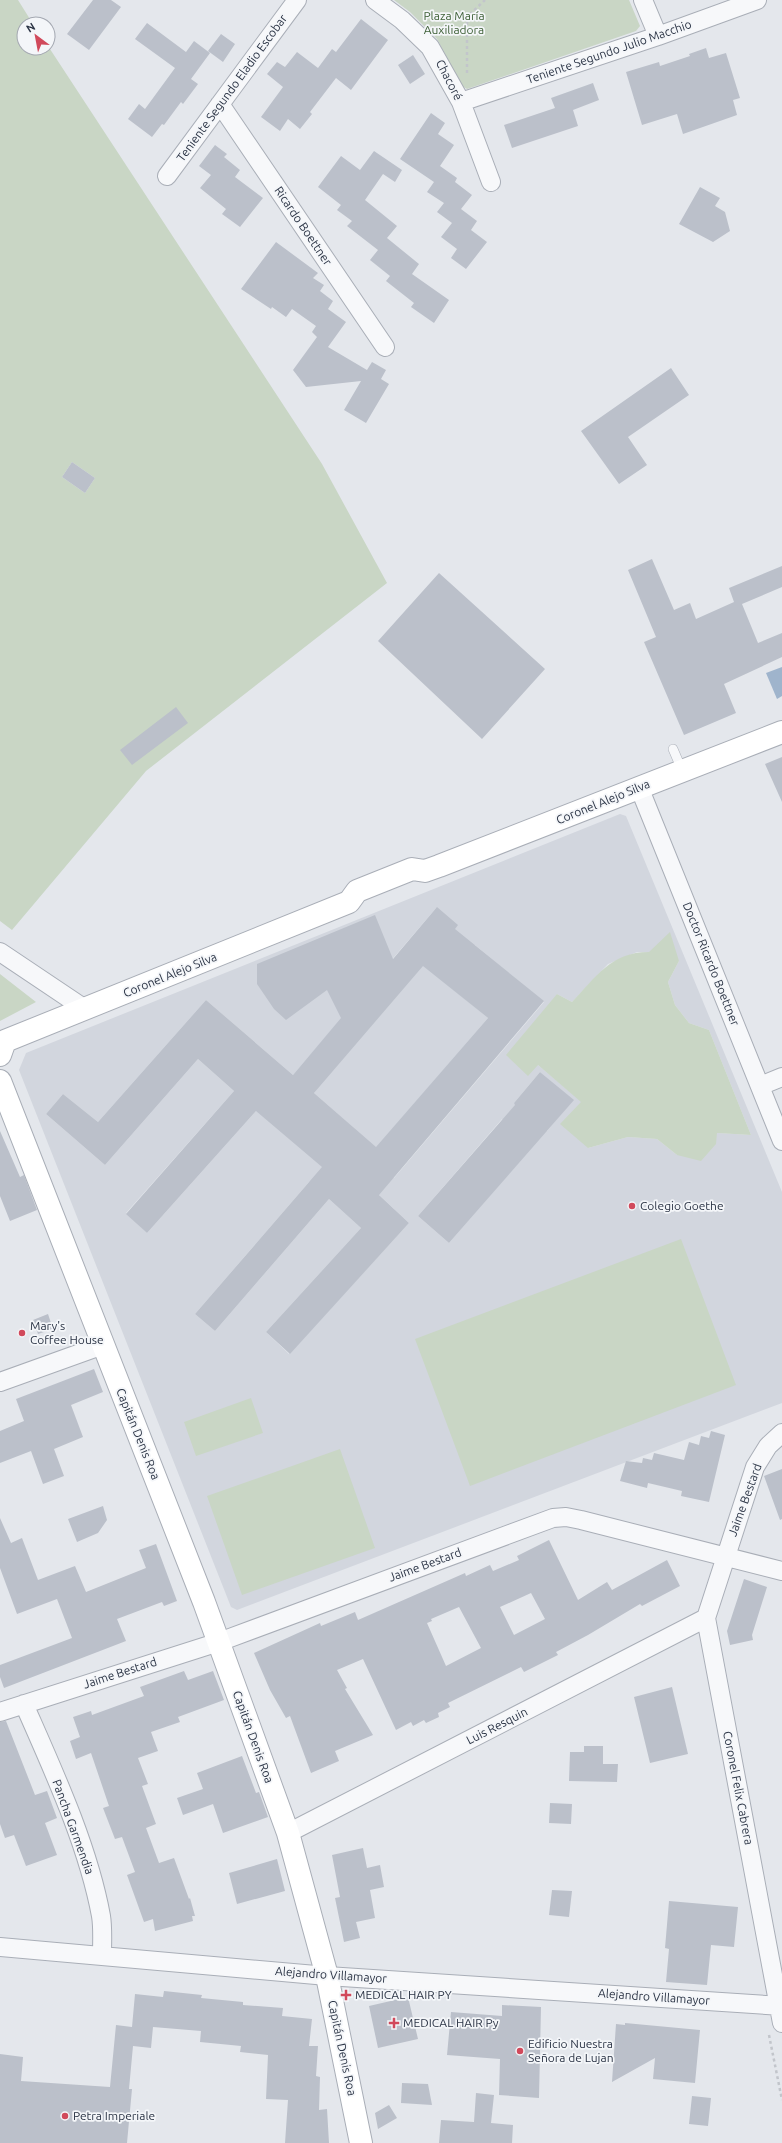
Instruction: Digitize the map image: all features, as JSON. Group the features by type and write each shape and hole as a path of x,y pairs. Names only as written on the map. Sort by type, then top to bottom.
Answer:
{"main road":[{"name":"Coronel Alejo Silva","path":"0,1055 5,1041 349,902 361,906 417,882 425,871 782,732"},
{"path":"0,1081 103,1344"},
{"name":"Capitán Denis Roa","path":"103,1344 219,1642 288,1833 327,1976 361,2143"}],"street":[{"name":"Teniente Segundo Eladio Escobar","path":"167,176 297,0"},
{"name":"Chacoré","path":"375,0 402,20 430,47 460,102 491,182"},
{"path":"643,0 658,36"},
{"name":"Teniente Segundo Julio Macchio","path":"460,102 658,36 757,0"},
{"name":"Ricardo Boettner","path":"220,104 385,347"},
{"name":"Doctor Ricardo Boettner","path":"639,787 782,1141"},
{"path":"0,952 85,1009"},
{"path":"760,1086 782,1077"},
{"path":"0,1382 103,1344"},
{"name":"Jaime Bestard","path":"0,1712 219,1642 553,1518 581,1520 725,1555 755,1467 768,1446 782,1433"},
{"path":"725,1555 782,1571"},
{"name":"Coronel Felix Cabrera","path":"725,1555 706,1618 778,2015"},
{"name":"Luis Resquin","path":"288,1833 706,1618"},
{"name":"Pancha Garmendia","path":"24,1704 49,1762 88,1863 101,1917 102,1955"},
{"name":"Alejandro Villamayor","path":"0,1947 778,2015"}],"lane":[{"path":"673,749 682,770"}],"path":[{"path":"467,74 467,16 485,0"},
{"path":"778,2015 782,2100"}],"shaded area":[{"name":"Colegio Goethe","path":"620,814 626,816 782,1192 782,1403 237,1610 231,1607 19,1070 26,1053","holes":["437,907 314,1093 355,1129 256,1111 147,1233 126,1213 234,1091 198,1059 105,1165 46,1114 63,1094 98,1122 206,1000 293,1075","475,945 544,1002 394,1178 369,1156 488,1018 444,982","637,952 649,952 679,961 668,982 675,1005 689,1023 709,1030 751,1135 717,1133 677,1155 657,1139 628,1137 588,1148 582,1102 538,1065 557,994 572,1002 608,964","540,1072 573,1100 547,1131 514,1103","502,1119 533,1146 449,1243 418,1216","343,1161 409,1223 289,1354 266,1332 361,1228 329,1199 215,1331 195,1314 309,1182"]}],"green space":[{"path":"0,0 18,0 28,16 16,16 16,56 55,56 322,464 387,583 146,771 12,930 0,921","holes":["72,462 95,478 85,493 62,477"]},
{"name":"Plaza María Auxiliadora","path":"394,0 629,0 640,26 636,31 467,89 462,86 437,39 410,12"},
{"path":"670,932 679,961 668,982 675,1005 689,1023 709,1030 751,1135 717,1133 716,1144 701,1161 677,1155 657,1139 628,1137 588,1148 560,1124 581,1102 538,1065 528,1076 506,1055 557,994 572,1002 597,975 614,961 624,956 649,952"},
{"path":"0,974 36,1002 0,1021"},
{"path":"681,1239 736,1385 470,1486 415,1339"},
{"path":"251,1398 263,1433 196,1456 184,1422"},
{"path":"340,1449 375,1548 242,1595 207,1496"}],"water":[{"path":"782,667 782,696 777,699 766,673"}],"building":[{"path":"93,0 111,0 121,7 89,50 67,34"},
{"path":"361,19 388,40 351,90 336,78 310,112 312,114 300,129 288,119 280,131 261,117 283,87 267,74 277,62 285,67 297,52 318,68 332,49 336,52"},
{"path":"147,23 186,52 194,41 210,53 191,79 198,84 183,104 181,102 164,125 162,124 152,137 128,119 139,104 145,109 175,68 135,39"},
{"path":"221,34 235,44 223,62 208,51"},
{"path":"706,48 709,58 726,53 740,98 733,100 737,115 683,134 677,114 642,125 626,72 659,62 660,66 690,56 689,54"},
{"path":"413,55 425,74 410,84 398,65"},
{"path":"593,83 599,100 573,110 578,126 512,148 504,125 555,108 551,98"},
{"path":"431,113 445,123 438,134 454,145 440,166 457,178 455,182 472,195 461,209 477,221 471,230 487,242 466,269 451,258 457,249 441,237 452,223 437,212 444,203 427,192 434,182 400,159"},
{"path":"215,145 227,154 224,157 240,170 235,177 263,198 240,227 222,214 226,209 200,188 211,175 199,166"},
{"path":"374,151 402,170 395,182 383,174 365,200 397,226 387,238 419,264 412,274 449,300 434,323 411,307 414,303 386,281 390,276 370,260 378,250 347,226 352,221 337,210 341,205 318,187 341,156 360,170"},
{"path":"700,187 720,198 715,206 725,212 730,231 713,242 679,224"},
{"path":"276,242 318,273 313,278 324,285 320,291 333,301 328,309 346,322 328,347 367,370 372,362 386,370 381,379 389,384 366,423 344,410 361,381 306,387 293,370 317,337 312,332 316,326 292,309 286,317 241,289"},
{"path":"671,368 689,395 628,437 647,465 619,484 581,431"},
{"path":"72,462 95,478 85,493 62,477"},
{"path":"652,559 674,610 690,603 696,619 734,602 729,588 782,566 782,587 742,604 758,643 782,633 782,657 724,684 736,713 684,735 644,642 656,637 628,570"},
{"path":"439,573 545,669 482,739 378,641"},
{"path":"176,707 188,723 132,765 120,750"},
{"path":"782,757 782,802 765,764"},
{"path":"437,907 458,925 455,929 544,1001 379,1195 409,1223 290,1354 266,1332 361,1228 329,1199 215,1331 195,1314 322,1167 256,1111 147,1233 126,1214 234,1091 198,1059 105,1165 46,1114 63,1094 98,1122 206,1000 293,1075 341,1018 327,990 286,1020 274,1009 257,984 257,964 375,915 393,959","holes":["423,966 488,1018 376,1147 314,1093"]},
{"path":"540,1072 574,1100 449,1243 418,1216 515,1105 514,1103"},
{"path":"0,1131 20,1177 24,1175 37,1210 10,1221 0,1196"},
{"path":"48,1314 53,1329 38,1334 33,1320"},
{"path":"94,1369 103,1392 71,1405 83,1437 54,1449 64,1476 43,1484 31,1451 0,1463 0,1431 24,1421 16,1399"},
{"path":"711,1431 725,1435 709,1502 681,1496 682,1491 648,1483 647,1488 620,1481 626,1461 642,1463 643,1458 652,1460 654,1453 684,1460 689,1442 699,1445 701,1436 709,1438"},
{"path":"782,1469 782,1519 780,1520 764,1476"},
{"path":"103,1506 107,1520 98,1533 77,1542 68,1519"},
{"path":"0,1518 11,1543 22,1538 38,1580 75,1566 86,1592 146,1568 139,1550 156,1544 177,1601 164,1606 162,1602 117,1619 126,1641 4,1688 0,1677 0,1665 72,1638 57,1599 17,1614 0,1568"},
{"path":"549,1540 578,1600 607,1582 612,1590 667,1560 680,1586 642,1606 640,1604 556,1652 558,1655 524,1672 521,1667 448,1703 450,1707 438,1713 439,1717 426,1723 424,1720 413,1726 411,1722 396,1730 363,1659 337,1670 347,1688 345,1689 373,1735 335,1751 339,1761 311,1773 290,1716 286,1718 270,1690 254,1653 320,1623 321,1626 355,1612 358,1620 465,1573 466,1576 490,1565 493,1571 519,1560 517,1556","holes":["531,1593 545,1619 514,1635 500,1607","459,1607 481,1648 446,1666 427,1623 432,1621 431,1619"]},
{"path":"744,1579 767,1587 752,1635 753,1640 730,1645 727,1631"},
{"path":"184,1671 188,1680 213,1671 224,1700 178,1717 180,1722 151,1732 158,1751 138,1758 148,1784 142,1786 156,1824 146,1828 159,1863 174,1858 189,1899 190,1898 195,1916 192,1916 193,1921 155,1931 153,1919 144,1922 127,1875 135,1872 122,1837 115,1839 103,1808 109,1806 91,1753 76,1759 70,1741 80,1737 73,1717 91,1711 92,1715 144,1696 140,1687"},
{"path":"672,1687 688,1754 650,1763 634,1697"},
{"path":"6,1721 35,1795 47,1791 57,1818 45,1823 57,1855 26,1866 14,1835 5,1838 0,1824 0,1722"},
{"path":"584,1746 603,1746 603,1764 618,1764 617,1782 569,1781 570,1752 584,1752"},
{"path":"242,1756 256,1793 259,1792 268,1817 223,1833 213,1804 183,1815 177,1798 203,1789 197,1773"},
{"path":"550,1803 572,1804 571,1824 549,1823"},
{"path":"363,1848 367,1868 380,1865 384,1887 370,1890 375,1918 356,1922 360,1938 344,1942 335,1898 340,1897 332,1855"},
{"path":"277,1859 285,1891 237,1904 229,1873"},
{"path":"552,1890 572,1891 569,1917 549,1915"},
{"path":"669,1901 738,1907 734,1947 711,1945 707,1985 666,1982 669,1949 665,1948"},
{"path":"164,1991 202,1995 201,1998 243,2002 243,2005 283,2008 282,2016 312,2019 309,2046 318,2046 316,2076 320,2077 319,2110 327,2109 329,2143 285,2143 288,2100 266,2099 268,2055 240,2052 241,2046 200,2042 201,2031 153,2027 151,2048 133,2046 129,2089 132,2089 127,2143 0,2143 0,2054 23,2057 21,2081 110,2087 116,2025 132,2027 135,1994 163,1997"},
{"path":"408,1997 418,2039 378,2048 369,2006"},
{"name":"Edificio Nuestra Señora de Lujan","path":"502,2005 541,2007 539,2098 499,2095 500,2059 447,2055 451,2012 502,2016"},
{"path":"625,2023 700,2030 695,2083 653,2079 655,2058 612,2082 616,2024 625,2025"},
{"path":"402,2083 428,2084 432,2105 401,2103"},
{"path":"476,2093 494,2095 491,2123 513,2125 512,2143 439,2143 441,2120 474,2122"},
{"path":"692,2096 711,2098 708,2126 689,2124"},
{"path":"389,2105 397,2118 378,2129 375,2113"}],"place":[{"name":"Colegio Goethe","path":"632,1206"},
{"name":"Mary's Coffee House","path":"22,1333"},
{"name":"MEDICAL HAIR PY","path":"346,1995"},
{"name":"MEDICAL HAIR Py","path":"394,2023"},
{"name":"Edificio Nuestra Señora de Lujan","path":"520,2051"},
{"name":"Petra Imperiale","path":"65,2116"}]}
